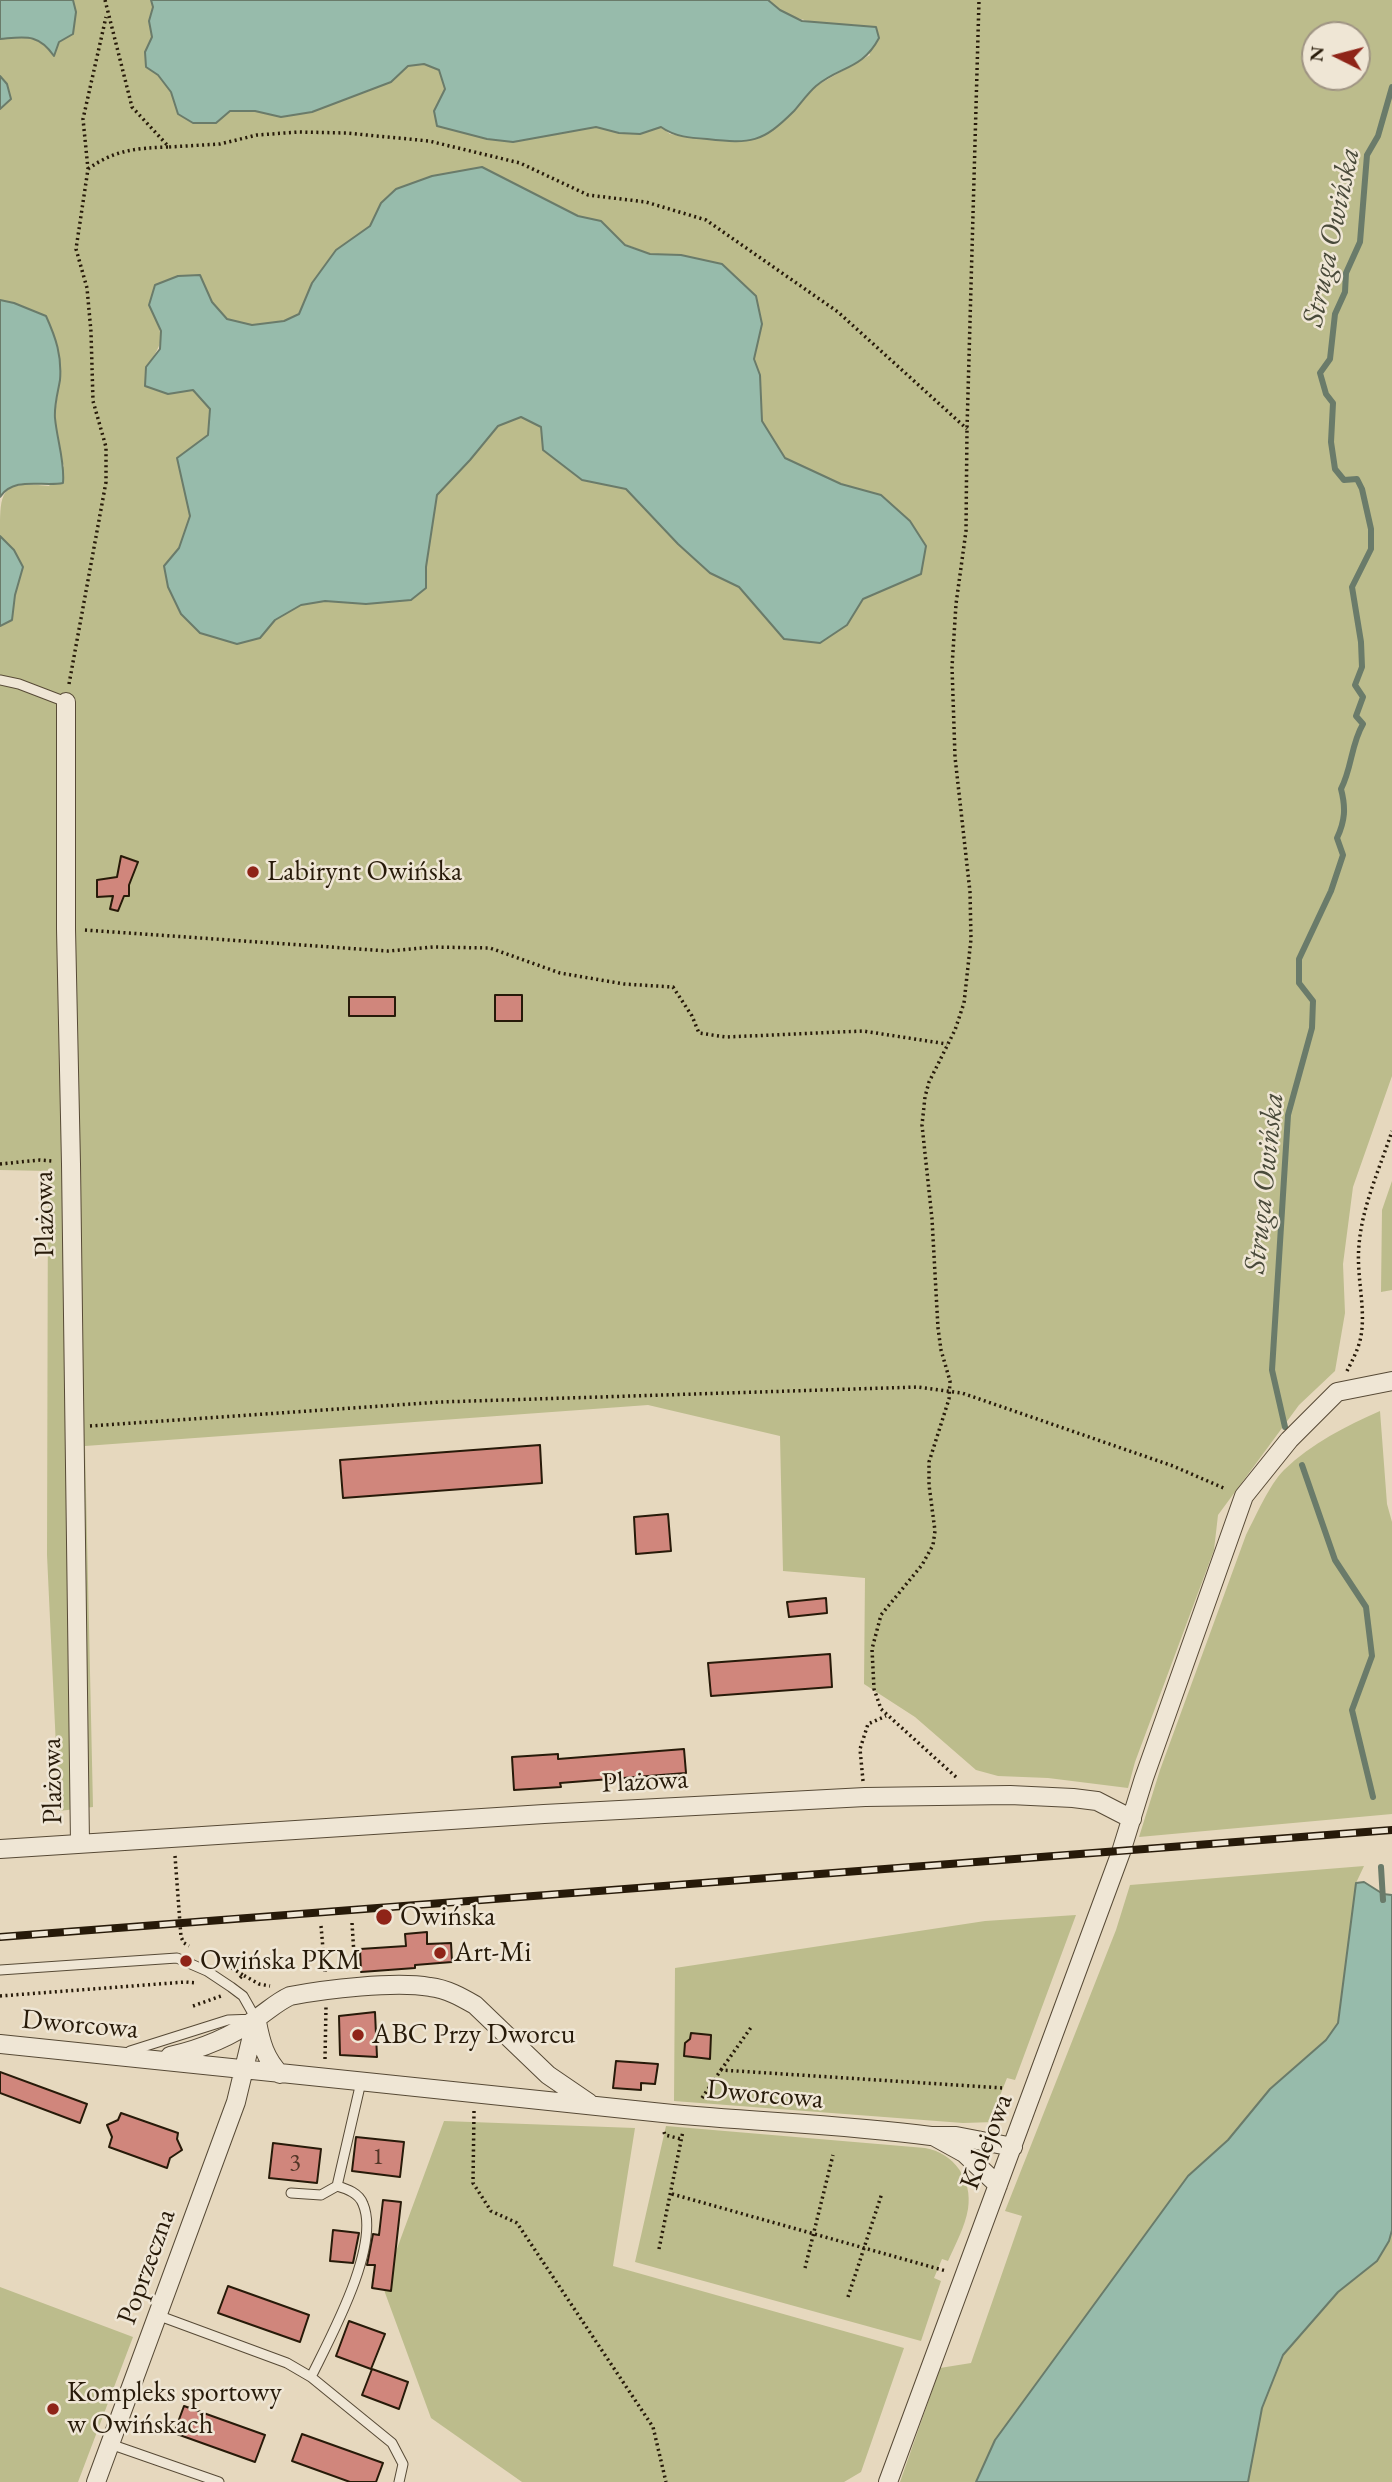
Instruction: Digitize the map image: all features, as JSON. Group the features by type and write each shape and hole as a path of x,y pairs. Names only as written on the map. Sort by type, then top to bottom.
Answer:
{"street":[{"name":"Plażowa","path":"66,702 66,929 80,1843 173,1840 557,1813 865,1797 1087,1799 1097,1801 1132,1819"},
{"path":"1337,1392 1392,1381"},
{"name":"Kolejowa","path":"888,2482 1132,1819 1244,1496 1289,1440 1337,1392"},
{"path":"0,1849 80,1843"},
{"name":"Dworcowa","path":"156,2059 208,2045 290,1996 412,1985 446,1991 475,2005 539,2067 564,2088 595,2106"},
{"path":"244,2070 256,2018"},
{"path":"256,2018 263,2051 280,2074"},
{"name":"Dworcowa","path":"0,2044 692,2116 956,2136 1013,2147"},
{"path":"522,2098 535,2083 539,2067"},
{"name":"Poprzeczna","path":"96,2482 236,2102 244,2070"},
{"name":"Dworcowa","path":"931,2136 964,2153 998,2185"}],"lane":[{"path":"0,680 19,684 66,702"},
{"path":"0,1970 170,1958 196,1966 231,1987 243,1996 256,2018 228,2020 116,2055"},
{"path":"291,2193 321,2195 337,2186 361,2082"},
{"path":"311,2377 354,2283 366,2232 364,2205 359,2197 337,2186"},
{"path":"157,2315 287,2363 311,2377 392,2443 403,2464 399,2482"},
{"path":"110,2444 219,2482"}],"path":[{"path":"105,0 132,107 169,146"},
{"path":"962,1796 961,1786 953,1774 886,1716 878,1703 874,1689 873,1638 881,1615 922,1565 933,1545 935,1531 929,1462 947,1409 949,1390 938,1328 932,1219 922,1125 929,1082 964,1003 971,939 970,892 955,757 952,667 956,604 966,531 979,0"},
{"path":"66,702 106,482 106,447 93,401 87,288 75,249 88,169 83,120 107,15"},
{"path":"88,169 104,157 137,148 220,144 257,135 299,132 346,133 429,141 520,163 588,195 646,202 706,220 838,312 967,429"},
{"path":"66,929 388,951 433,947 491,948 561,973 624,984 673,987 692,1016 699,1033 726,1037 863,1031 947,1044"},
{"path":"1337,1392 1361,1337 1362,1308 1357,1273 1359,1242 1367,1204 1392,1131"},
{"path":"0,1164 40,1160 71,1164"},
{"path":"74,1427 440,1402 899,1386 949,1390 1173,1466 1244,1496"},
{"path":"865,1797 860,1749 868,1724 886,1716"},
{"path":"173,1840 181,1937 184,1943 195,1948"},
{"path":"352,1923 356,1977"},
{"path":"321,1926 327,1991 325,2079"},
{"path":"221,1961 263,1986 276,1985"},
{"path":"231,1987 243,1975"},
{"path":"0,1996 185,1982 202,1985"},
{"path":"215,1991 228,2001"},
{"path":"193,2006 222,1996"},
{"path":"659,2249 681,2139 699,2103 752,2026"},
{"path":"721,2070 1003,2088"},
{"path":"474,2103 473,2183 491,2211 517,2223 653,2427 666,2482"},
{"path":"665,2135 681,2139"},
{"path":"805,2268 833,2155"},
{"path":"848,2297 882,2193"},
{"path":"671,2194 938,2268"}],"shaded area":[{"path":"0,0 73,0 76,12 73,34 59,42 54,56 42,43 30,38 0,39"},
{"path":"73,0 151,0 153,7 149,21 152,37 145,52 171,92 178,114 216,123 230,111 255,111 281,117 391,82 408,66 424,63 439,70 445,89 434,111 465,132 487,139 596,127 619,133 640,134 661,127 670,134 693,138 792,112 816,86 870,55 857,25 799,19 768,0 1392,0 1392,1076 1353,1187 1343,1264 1345,1313 1335,1371 1299,1405 1218,1515 1214,1550 1135,1762 1128,1788 1048,1778 998,1776 976,1770 915,1717 864,1684 865,1578 783,1571 780,1436 648,1405 85,1446 93,1807 59,1811 47,1555 48,1171 0,1170 0,626 12,620 15,595 23,567 14,550 0,536 1,508 6,491 21,485 49,486 64,466 59,455 55,414 60,377 14,303 0,300 0,109 11,99 7,84 0,76 0,39 30,38 42,43 54,55 76,12","holes":["482,167 578,216 601,221 625,244 650,254 681,255 762,324 754,359 760,375 762,422 785,458 841,484 881,495 882,589 863,599 847,625 784,639 739,587 710,572 678,544 626,489 582,480 541,427 521,417 498,426 437,495 426,567 426,588 411,600 366,604 325,601 301,605 275,620 260,638 237,644 200,632 164,566 179,548 190,516 177,458 208,435 210,409 193,390 168,394 146,367 157,350 161,337 149,305 199,275 212,302 227,319 252,325 284,321 299,314 312,283 336,250 370,226 381,203"]},
{"path":"151,0 768,0 780,10 802,21 876,27 879,38 858,62 816,86 783,122 755,139 735,141 689,137 661,127 640,134 619,133 596,127 513,142 487,139 437,126 434,111 445,89 439,70 424,64 408,66 391,82 312,112 281,117 255,111 230,111 216,123 193,123 178,114 171,92 158,75 146,67 145,52 152,37 149,21 153,7"},
{"path":"0,76 7,84 11,99 0,109"},
{"path":"482,167 578,216 601,221 625,245 650,254 681,255 722,264 756,296 762,324 754,359 760,375 762,421 785,458 841,484 881,495 910,521 926,546 921,574 863,599 847,625 820,643 784,639 739,587 710,573 678,544 626,489 582,480 543,450 541,427 521,417 498,426 437,495 426,567 426,588 411,600 366,604 325,601 301,605 275,620 260,638 237,644 200,633 181,614 168,587 164,566 179,548 190,516 177,458 208,435 210,409 193,390 168,394 145,386 146,367 160,349 161,331 149,305 155,285 178,276 200,275 212,302 227,319 252,325 284,321 299,314 312,283 336,250 370,226 381,203 396,189 432,176"},
{"path":"0,300 46,316 53,332 60,363 55,413 63,483 21,484 0,497"},
{"path":"0,536 14,550 23,567 15,595 12,620 0,626"},
{"path":"1392,1181 1392,1290 1381,1292 1382,1210"},
{"path":"1380,1411 1387,1504 1392,1522 1392,1814 1139,1837 1160,1770 1246,1535 1268,1492 1284,1470 1318,1443"},
{"path":"1364,1866 1356,1883 1338,2023 1326,2040 1270,2089 1228,2140 1188,2176 995,2440 976,2482 900,2482 940,2368 971,2363 1022,2216 1005,2211 1116,1930 1130,1885"},
{"path":"1364,1882 1383,1894 1392,1895 1392,2230 1377,2261 1338,2292 1283,2355 1262,2408 1248,2482 976,2482 995,2440 1188,2176 1228,2140 1270,2089 1326,2040 1338,2023 1356,1883"},
{"path":"1076,1915 1015,2080 1007,2078 999,2098 1007,2101 1001,2116 995,2122 963,2123 674,2101 675,1968 985,1921"},
{"path":"444,2121 635,2128 613,2266 904,2348 861,2472 844,2482 522,2482 431,2418 384,2290 390,2291 395,2254"},
{"path":"666,2126 925,2148 953,2162 964,2178 969,2198 968,2209 948,2261 942,2259 934,2278 941,2281 921,2341 635,2262"},
{"path":"1392,2230 1392,2482 1248,2482 1262,2408 1283,2355 1338,2292 1377,2261"},
{"name":"Kompleks sportowy w Owińskach","path":"0,2287 133,2337 78,2482 0,2482"}],"building":[{"path":"121,856 138,862 129,885 129,896 124,896 118,911 110,909 113,896 97,897 97,880 117,877"},
{"path":"495,995 522,995 522,1021 495,1021"},
{"path":"349,997 395,997 395,1016 349,1016"},
{"path":"540,1445 542,1483 343,1498 340,1460"},
{"path":"668,1514 671,1551 636,1554 634,1517"},
{"path":"826,1598 827,1613 789,1617 787,1602"},
{"path":"830,1654 832,1687 711,1696 708,1663"},
{"path":"684,1749 686,1773 560,1783 561,1787 514,1790 512,1757 558,1754 558,1759"},
{"path":"427,1932 427,1944 451,1943 452,1962 361,1972 360,1949 406,1946 405,1934"},
{"name":"ABC Przy Dworcu","path":"375,2012 377,2057 340,2055 339,2016"},
{"path":"691,2033 711,2035 710,2059 684,2056 685,2043 690,2039"},
{"path":"616,2061 658,2064 655,2084 641,2083 641,2090 613,2088"},
{"path":"0,2072 87,2104 80,2123 0,2093"},
{"path":"121,2113 178,2133 177,2139 182,2150 170,2158 167,2168 109,2147 112,2137 107,2125 118,2120"},
{"path":"356,2137 404,2142 400,2177 352,2171"},
{"path":"273,2143 321,2149 317,2183 269,2178"},
{"path":"383,2200 401,2202 391,2291 372,2288 375,2265 367,2265 373,2234 379,2235"},
{"path":"333,2230 359,2233 353,2263 330,2261"},
{"path":"228,2286 309,2315 300,2342 218,2313"},
{"path":"349,2321 385,2334 371,2369 336,2356"},
{"path":"372,2369 408,2382 399,2409 362,2395"},
{"path":"184,2406 265,2435 255,2462 174,2433"},
{"path":"302,2434 383,2463 376,2482 350,2482 292,2461"}],"waterway":[{"name":"Struga Owińska","path":"1285,1427 1272,1370 1288,1115 1312,1028 1313,1001 1299,983 1299,959 1331,891 1343,855 1337,838 1344,814 1341,789 1363,724 1356,716 1363,697 1355,685 1362,667 1361,642 1352,587 1371,549 1371,529 1362,489 1357,479 1344,480 1335,469 1331,442 1333,403 1326,394 1320,373 1330,359 1335,314 1345,292 1346,273 1360,242 1367,155 1378,136 1392,87"},
{"path":"1302,1465 1335,1560 1366,1607 1372,1656 1352,1710 1373,1797"},
{"path":"1381,1867 1383,1900"}],"railway":[{"path":"0,1937 1392,1830"}],"place":[{"name":"Labirynt Owińska","path":"253,872"},
{"name":"Owińska","path":"384,1917"},
{"name":"Art-Mi","path":"440,1953"},
{"name":"Owińska PKM","path":"186,1961"},
{"name":"ABC Przy Dworcu","path":"358,2035"},
{"name":"Kompleks sportowy w Owińskach","path":"53,2409"}]}
